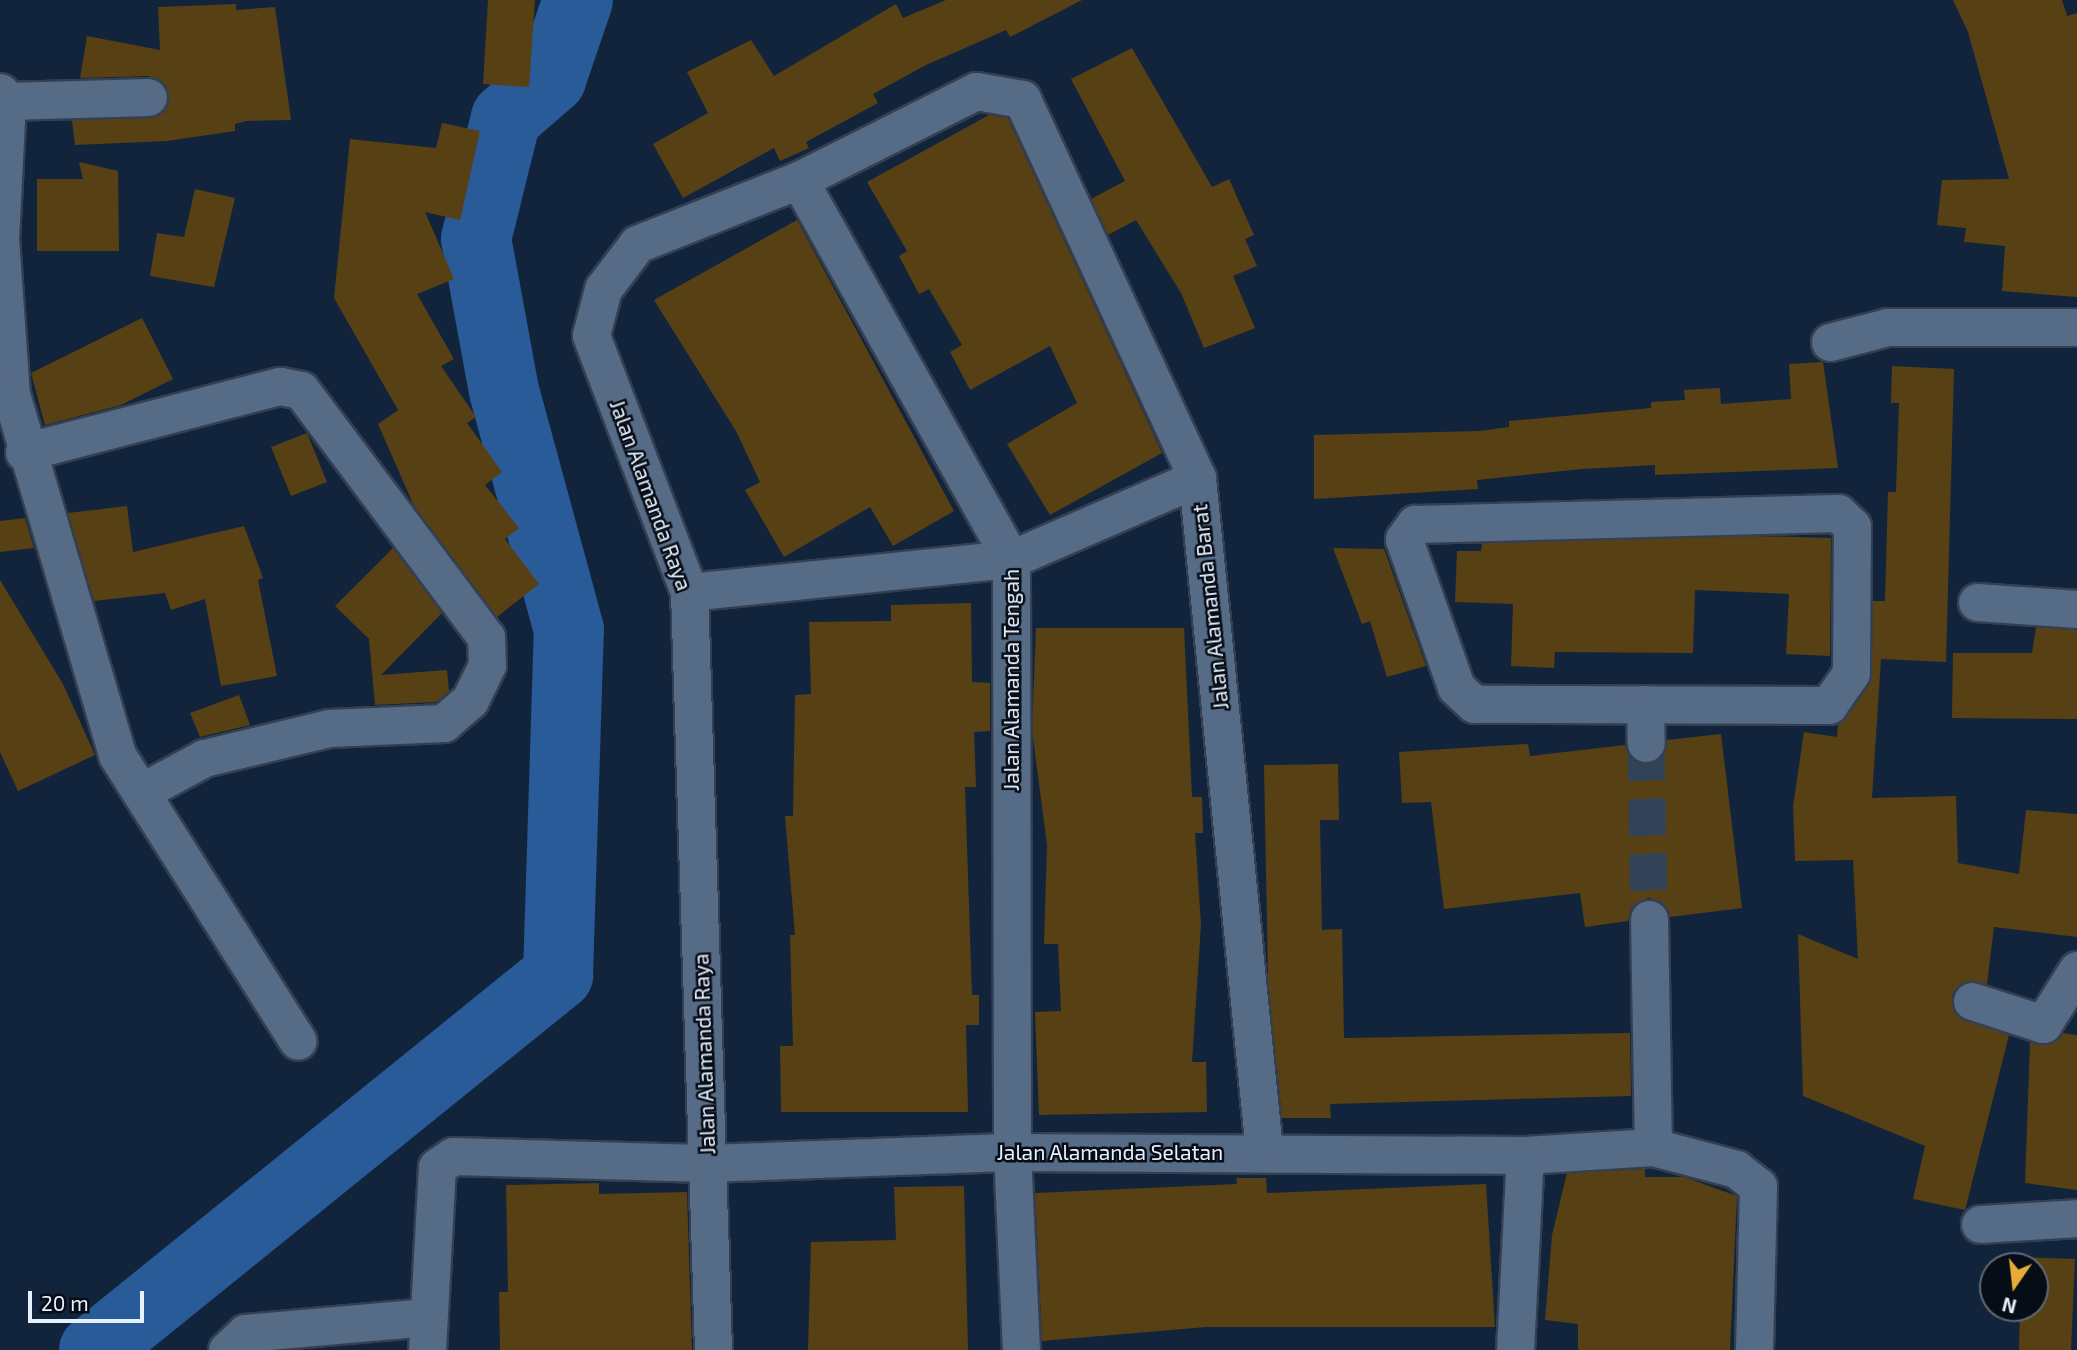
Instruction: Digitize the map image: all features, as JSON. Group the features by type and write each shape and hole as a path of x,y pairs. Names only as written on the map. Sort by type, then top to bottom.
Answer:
{"street":[{"name":"Jalan Alamanda Raya","path":"713,1350 689,592 591,335 603,289 637,244 799,180 975,91 1022,99"},
{"path":"148,97 3,96 0,238 11,394 24,453 117,755 298,1041"},
{"name":"Jalan Alamanda Barat","path":"1022,99 1198,478 1265,1151"},
{"name":"Jalan Alamanda Tengah","path":"799,180 1012,559 1012,1152 1021,1350"},
{"path":"1830,342 1887,327 2077,327"},
{"path":"24,453 280,386 301,390 486,637 487,665 470,700 444,723 328,728 204,758 141,792"},
{"path":"689,592 1012,559 1198,478"},
{"path":"1846,514 1852,526 1851,673 1835,700 1829,705 1645,704 1489,708 1463,697 1405,533 1415,524 1846,514"},
{"path":"1977,602 2077,609"},
{"path":"1645,704 1646,743"},
{"path":"1649,919 1653,1147"},
{"path":"1972,1001 2043,1024 2077,970"},
{"name":"Jalan Alamanda Selatan","path":"427,1333 437,1167 453,1156 708,1163 1012,1152 1265,1151 1525,1156 1653,1147 1736,1169 1758,1186 1754,1350"},
{"path":"1515,1350 1525,1156"},
{"path":"1980,1224 2077,1218"},
{"path":"227,1350 245,1333 427,1333"}],"building":[{"path":"488,0 535,0 529,87 483,84"},
{"path":"946,0 1082,0 1010,37 1006,30 926,65 873,94 878,103 806,142 809,148 780,161 774,148 683,198 653,144 708,113 687,72 751,40 774,76 896,4 903,18"},
{"path":"1953,0 2062,0 2067,16 2077,13 2077,297 2002,291 2005,246 1964,242 1966,228 1937,225 1942,180 2009,179 1968,32"},
{"path":"236,4 236,10 275,7 291,120 246,121 235,124 235,131 167,141 75,145 72,120 149,118 160,114 169,97 165,85 148,76 80,78 87,36 160,50 158,7"},
{"path":"1132,48 1212,187 1229,179 1254,235 1245,239 1257,266 1233,276 1255,328 1204,348 1181,293 1136,220 1108,235 1091,199 1125,181 1071,79"},
{"path":"989,115 1008,118 1162,453 1050,515 1007,444 1077,403 1050,346 970,390 950,352 962,345 929,289 919,294 899,256 907,251 867,182"},
{"path":"442,123 480,131 460,220 425,212 454,279 417,294 454,359 441,366 476,417 467,423 502,472 485,485 519,528 505,539 539,584 497,617 414,506 378,424 398,410 334,298 350,139 436,148"},
{"path":"79,162 118,171 119,251 37,251 37,179 83,179"},
{"path":"195,189 235,198 214,287 150,276 157,233 184,237"},
{"path":"797,220 954,511 893,546 870,507 784,557 745,490 760,482 736,431 654,300"},
{"path":"142,318 173,379 121,405 45,425 31,373"},
{"path":"1823,362 1838,468 1655,475 1655,465 1582,469 1477,480 1478,489 1314,499 1314,435 1479,431 1509,427 1509,421 1651,408 1651,402 1685,400 1684,390 1720,388 1721,404 1791,399 1789,364"},
{"path":"1892,366 1954,369 1946,662 1881,659 1872,798 1956,796 1958,863 2019,874 2026,810 2077,814 2077,937 1994,927 1987,984 1967,981 1952,995 1957,1016 2009,1035 1965,1210 1913,1199 1925,1146 1803,1096 1798,934 1858,959 1853,860 1795,861 1793,806 1804,732 1837,737 1838,724 1872,674 1872,601 1885,601 1888,492 1896,492 1899,403 1891,403"},
{"path":"307,433 327,482 291,496 271,447"},
{"path":"127,506 133,552 244,526 263,578 258,580 277,676 221,686 205,599 171,610 165,593 94,601 68,513"},
{"path":"25,518 34,548 0,552 0,521"},
{"path":"1754,536 1831,538 1830,656 1786,654 1789,594 1695,590 1693,653 1555,652 1554,668 1511,666 1513,604 1455,602 1457,551 1481,551 1482,543"},
{"path":"393,548 442,613 381,675 447,670 449,691 436,702 375,705 369,639 335,606"},
{"path":"1333,548 1384,549 1426,666 1387,677 1370,621 1362,624"},
{"path":"0,580 63,684 95,755 18,791 0,752"},
{"path":"971,603 972,682 990,683 990,731 974,732 976,787 965,787 972,995 979,995 979,1025 966,1025 968,1112 781,1112 780,1046 793,1046 790,935 795,935 785,816 793,816 795,695 811,694 809,622 891,621 891,605"},
{"path":"2036,627 2077,630 2077,719 1952,718 1953,653 2032,653"},
{"path":"1036,628 1184,628 1192,797 1202,797 1203,833 1195,833 1201,925 1192,1062 1206,1062 1207,1112 1039,1115 1035,1012 1061,1011 1058,944 1044,944 1047,845 1032,730"},
{"path":"239,695 250,725 200,737 190,713"},
{"path":"1721,734 1742,908 1670,917 1660,901 1648,898 1631,908 1628,921 1585,927 1580,893 1444,909 1431,802 1402,803 1399,752 1528,744 1530,756 1625,745 1635,761 1647,764 1664,754 1667,740"},
{"path":"1338,764 1339,820 1320,820 1322,930 1342,929 1344,1038 1630,1033 1631,1096 1330,1104 1331,1118 1282,1118 1268,980 1264,765"},
{"path":"2062,1033 2077,1035 2077,1190 2025,1183 2030,1042 2046,1045"},
{"path":"1645,1169 1645,1177 1684,1177 1737,1196 1730,1350 1578,1350 1578,1324 1545,1320 1552,1235 1567,1173"},
{"path":"1236,1178 1266,1178 1267,1193 1486,1184 1495,1327 1206,1327 1042,1341 1035,1193 1237,1184"},
{"path":"599,1183 599,1194 687,1192 692,1350 500,1350 499,1292 508,1292 506,1185"},
{"path":"964,1186 968,1350 808,1350 811,1242 896,1240 894,1187"},
{"path":"2049,1258 2075,1259 2071,1350 2019,1350 2020,1322 2049,1322"}],"waterway":[{"path":"94,1350 558,975 569,630 504,391 476,239 506,118 551,79 578,0"}],"tunnel":[{"path":"1646,743 1649,919"}]}
